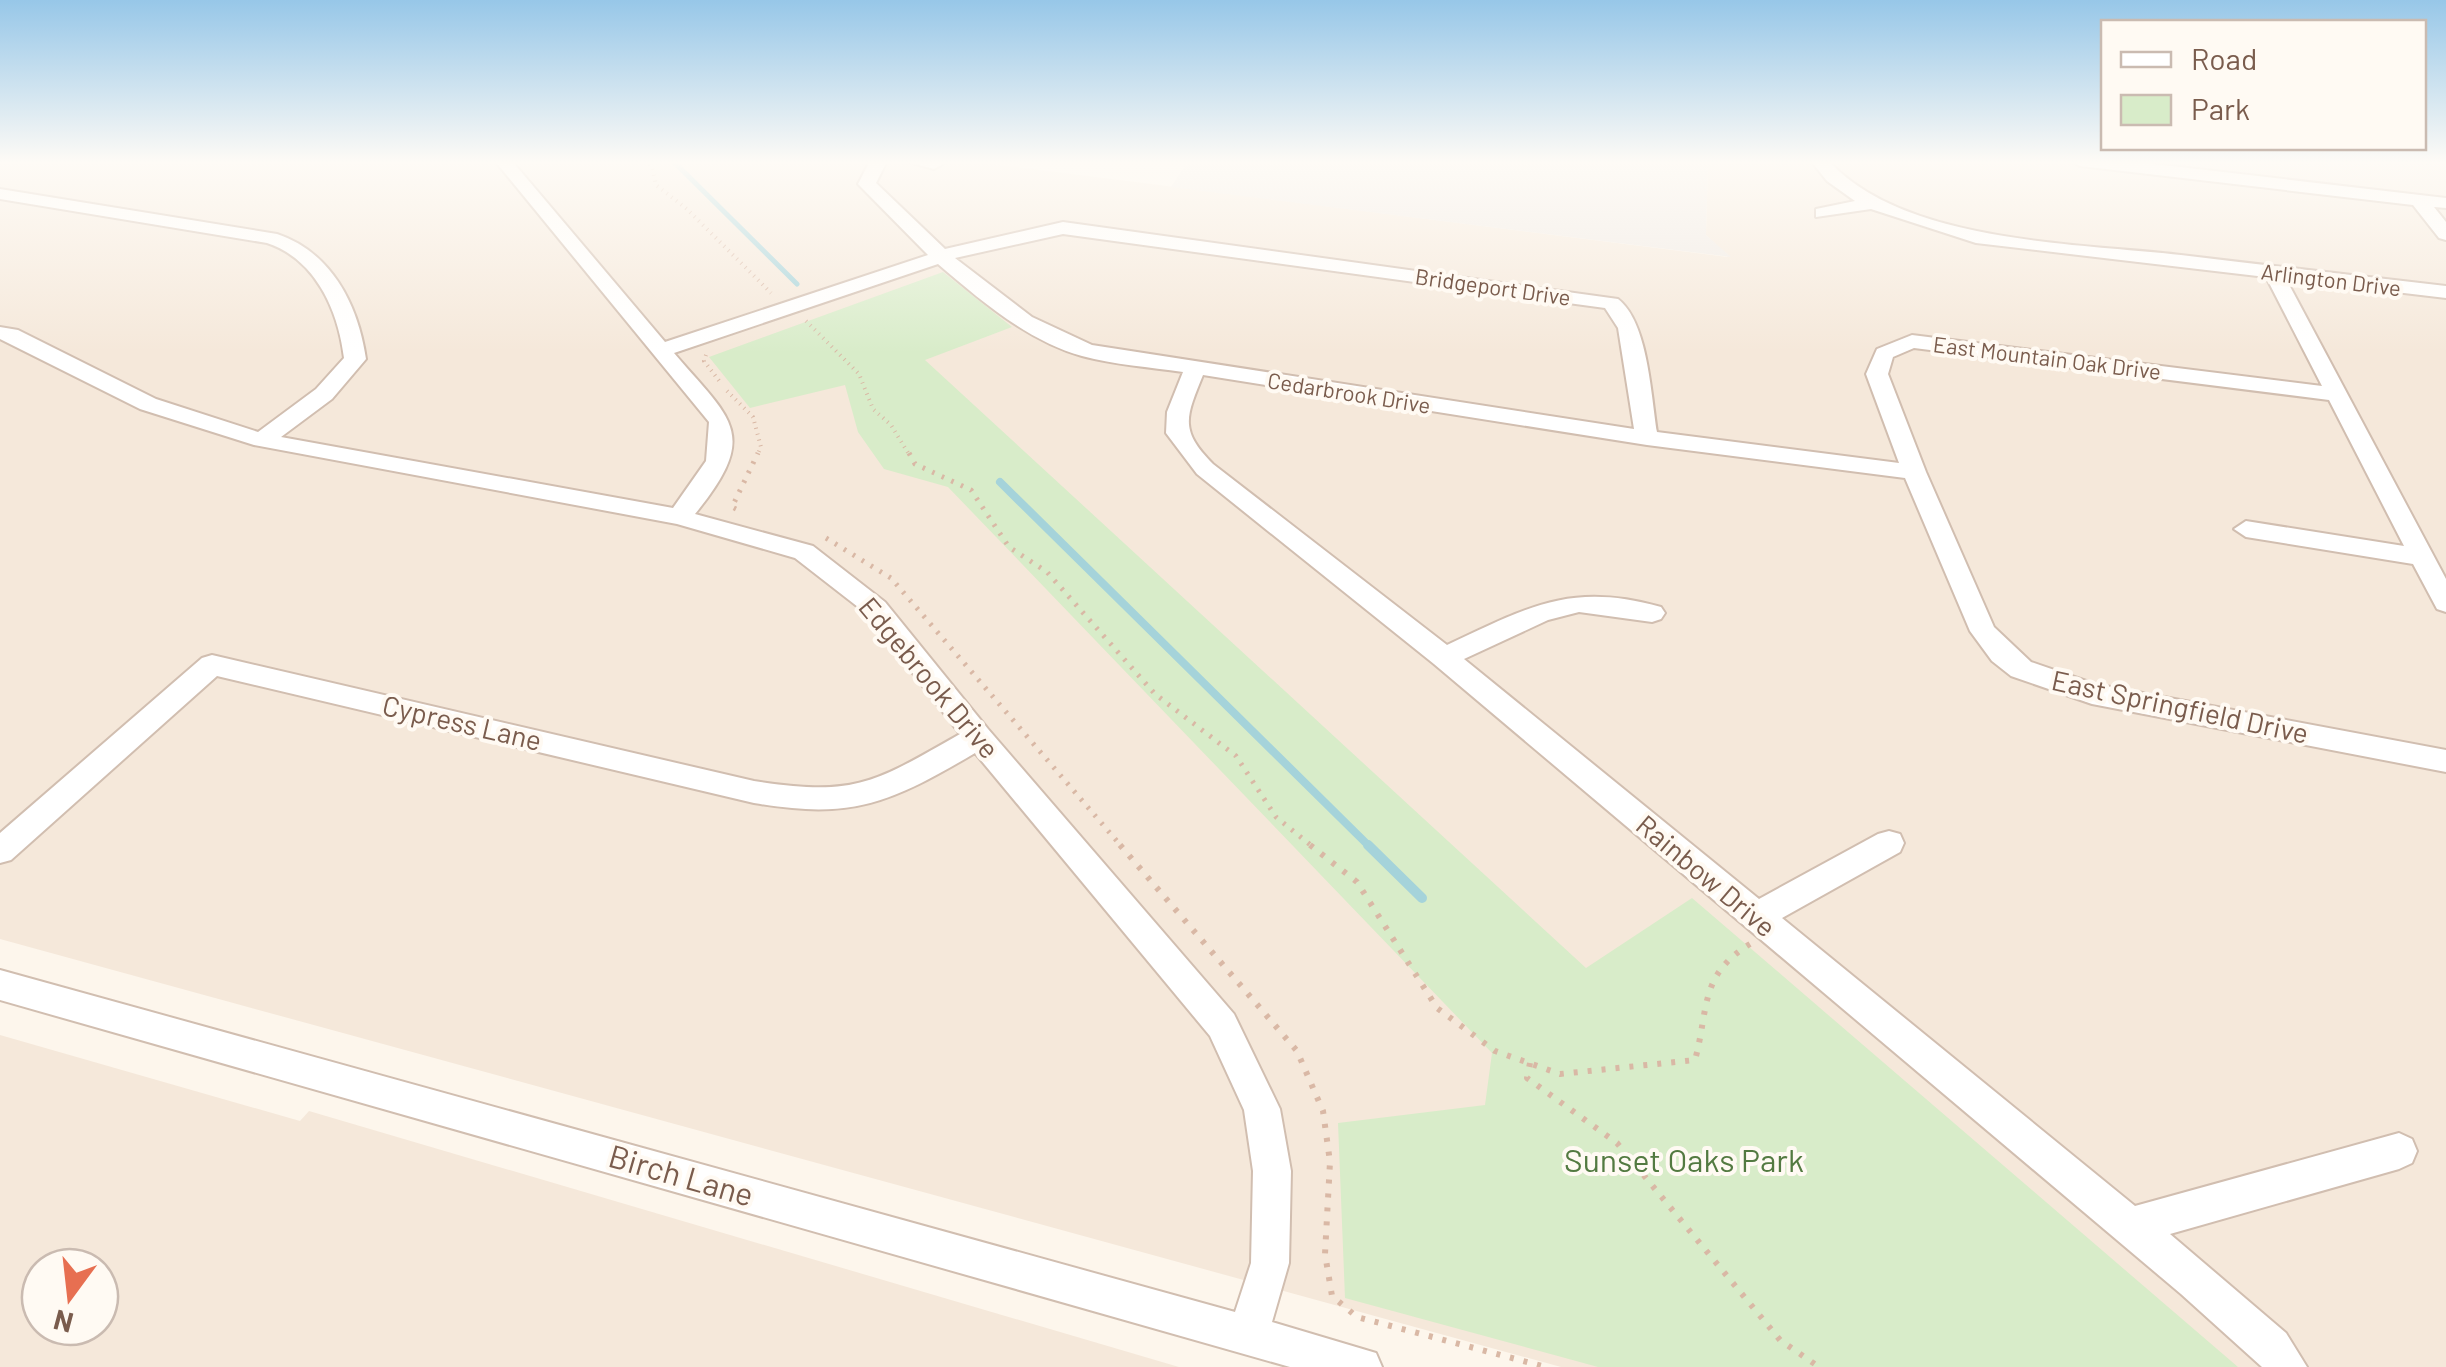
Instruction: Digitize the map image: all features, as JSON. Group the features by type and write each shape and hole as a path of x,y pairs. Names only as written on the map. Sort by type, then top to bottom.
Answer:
{"street":[{"path":"189,225 270,238 306,254 324,276 354,342 355,359 324,394 262,440"},
{"path":"557,225 720,421 724,439 719,461 679,517"},
{"name":"Cedarbrook Drive","path":"909,225 942,256 1028,323 1060,342 1086,351 1647,438 1914,472"},
{"name":"Arlington Drive","path":"1939,225 1976,237 2446,292"},
{"name":"Bridgeport Drive","path":"664,350 798,312 994,240 1063,228 1611,303 1628,328 1647,438"},
{"path":"2274,274 2446,604"},
{"name":"Edgebrook Drive","path":"0,332 11,334 148,404 197,422 262,440 679,517 804,552 829,568 876,608 978,737 1222,1025 1262,1109 1272,1171 1270,1264 1248,1335"},
{"name":"East Mountain Oak Drive","path":"1914,472 1877,374 1884,353 1912,341 2338,395"},
{"name":"Rainbow Drive","path":"1195,369 1175,418 1181,448 1444,658 1754,930 2130,1227 2259,1336 2287,1367"},
{"name":"East Springfield Drive","path":"1914,472 1983,631 2002,654 2022,669 2092,694 2446,761"},
{"path":"2246,530 2422,557"},
{"path":"1444,658 1540,613 1580,603 1652,613"},
{"name":"Cypress Lane","path":"0,852 212,664 754,792 806,800 856,797 920,770 978,737"},
{"path":"1754,930 1889,843"},
{"name":"Birch Lane","path":"0,985 1362,1367"},
{"path":"2130,1227 2398,1152"}],"path":[{"path":"702,225 746,273 798,312 858,374 873,410 891,425 915,464 971,490 995,531 1046,572 1154,694 1236,756 1276,818 1357,882 1437,1008 1495,1050 1560,1074 1695,1060 1703,1036 1706,984 1754,930"},
{"path":"798,312 820,311"},
{"path":"720,346 703,356 704,361 753,417 761,447 732,507 750,516"},
{"path":"824,537 850,549 891,578 1297,1051 1322,1112 1330,1162 1325,1254 1332,1296 1358,1317 1546,1367"},
{"path":"1530,1063 1527,1078 1617,1143 1780,1340 1818,1367"}],"shaded area":[{"path":"0,225 1473,225 1728,257 1706,235 1706,225 2446,225 2446,1367 1561,1367 0,939"},
{"path":"1473,225 1706,225 1706,235 1731,257"},
{"path":"0,1035 300,1121 309,1111 1179,1367 0,1367"}],"green space":[{"name":"Sunset Oaks Park","path":"943,272 1012,327 925,360 1586,968 1692,898 2238,1367 1598,1367 1345,1298 1338,1123 1485,1105 1492,1053 948,487 884,469 858,432 845,385 750,408 709,357"}],"waterway":[{"path":"737,225 797,284"},
{"path":"1000,482 1370,847"},
{"path":"1368,845 1422,898"}]}
